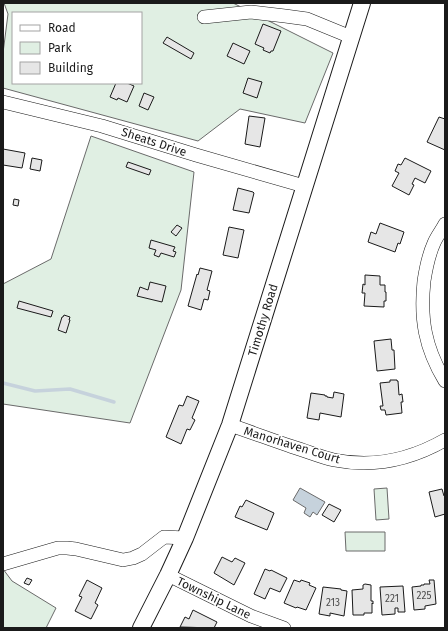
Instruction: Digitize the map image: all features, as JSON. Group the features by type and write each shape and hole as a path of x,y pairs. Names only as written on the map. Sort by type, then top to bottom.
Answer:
{"main road":[{"name":"Timothy Road","path":"141,628 185,538 230,425 362,3"}],"street":[{"path":"204,17 251,12 285,16 307,20 351,37"},
{"name":"Sheats Drive","path":"3,102 102,126 304,186"},
{"path":"445,224 434,243 429,259 424,281 423,310 424,327 428,344 434,360 445,381"},
{"name":"Manorhaven Court","path":"230,425 331,459 349,462 384,462 400,459 428,449 445,440"},
{"path":"3,564 58,548 76,549 123,560 142,554 164,537 185,538"},
{"name":"Township Lane","path":"168,575 237,609 284,628"}],"green space":[{"path":"4,3 233,3 333,53 305,123 240,109 198,141 3,88 3,53 8,14"},
{"path":"91,136 194,172 181,290 130,423 3,404 3,284 51,259"},
{"path":"387,488 389,519 376,520 374,489"},
{"path":"345,532 385,532 385,551 346,551"},
{"path":"3,569 12,581 56,608 46,628 3,628"}],"shaded area":[{"path":"300,488 325,502 317,515 313,512 310,517 304,513 306,508 293,500"}],"building":[{"path":"263,24 281,31 273,51 270,53 263,50 264,48 255,44"},
{"path":"167,37 194,53 191,59 163,43"},
{"path":"233,43 250,51 244,64 227,56"},
{"path":"248,78 262,82 257,98 243,93"},
{"path":"116,84 129,84 134,86 127,102 118,98 117,100 110,97"},
{"path":"144,93 154,97 148,110 139,106"},
{"path":"249,116 265,118 260,147 245,144"},
{"path":"439,117 445,119 445,150 427,142"},
{"path":"3,149 25,153 22,168 3,165"},
{"path":"32,158 42,160 40,171 30,169"},
{"path":"405,158 431,171 425,183 415,178 412,184 414,185 409,195 392,186 399,173 395,171 398,164 401,165"},
{"path":"128,162 151,170 149,175 126,167"},
{"path":"238,188 254,193 249,213 233,210"},
{"path":"14,199 19,200 18,206 13,205"},
{"path":"380,223 404,232 400,244 398,243 395,252 368,242 371,232 376,234"},
{"path":"177,225 182,228 176,236 171,232"},
{"path":"229,227 244,230 238,258 223,255"},
{"path":"151,240 175,247 173,251 176,252 174,257 161,253 159,257 154,255 156,250 149,248"},
{"path":"200,268 212,271 207,290 210,291 208,300 204,299 201,310 188,306"},
{"path":"365,275 380,276 380,285 385,285 386,292 384,307 364,306 365,293 362,293 363,284 365,285"},
{"path":"150,282 166,286 162,302 137,296 140,287 148,290"},
{"path":"19,301 53,311 51,317 17,308"},
{"path":"64,315 70,317 66,333 58,330"},
{"path":"391,339 392,350 394,350 395,369 377,371 374,341"},
{"path":"390,380 398,381 399,395 402,394 403,402 401,402 402,413 386,415 385,410 381,410 380,406 383,406 380,383 390,382"},
{"path":"334,392 344,394 341,417 320,413 319,420 307,418 311,393 333,398"},
{"path":"187,396 199,401 192,418 195,420 190,430 187,429 181,444 166,437 179,405 183,406"},
{"path":"442,489 444,496 445,495 445,514 435,517 429,492"},
{"path":"246,500 274,513 267,530 235,517 240,506 242,507"},
{"path":"329,504 341,510 334,522 322,515"},
{"path":"222,557 232,562 235,558 245,563 234,585 214,573"},
{"path":"265,569 271,570 287,578 280,592 270,588 265,599 254,594"},
{"path":"27,578 32,580 29,585 24,583"},
{"path":"87,580 102,588 95,603 98,605 91,619 75,611 82,597 79,596"},
{"path":"294,580 300,582 301,580 310,583 309,585 316,588 306,610 284,603"},
{"path":"429,580 434,580 436,604 425,606 425,609 414,610 412,587 430,584"},
{"path":"363,585 371,585 371,601 373,601 372,613 353,615 352,590 363,589"},
{"path":"403,586 405,612 398,612 398,608 395,608 395,614 382,615 380,587"},
{"path":"323,587 347,591 344,616 330,613 330,616 319,614"},
{"path":"193,610 217,622 214,628 180,627 185,617 189,619"}],"waterway":[{"path":"3,383 35,391 70,389 114,402"}]}
